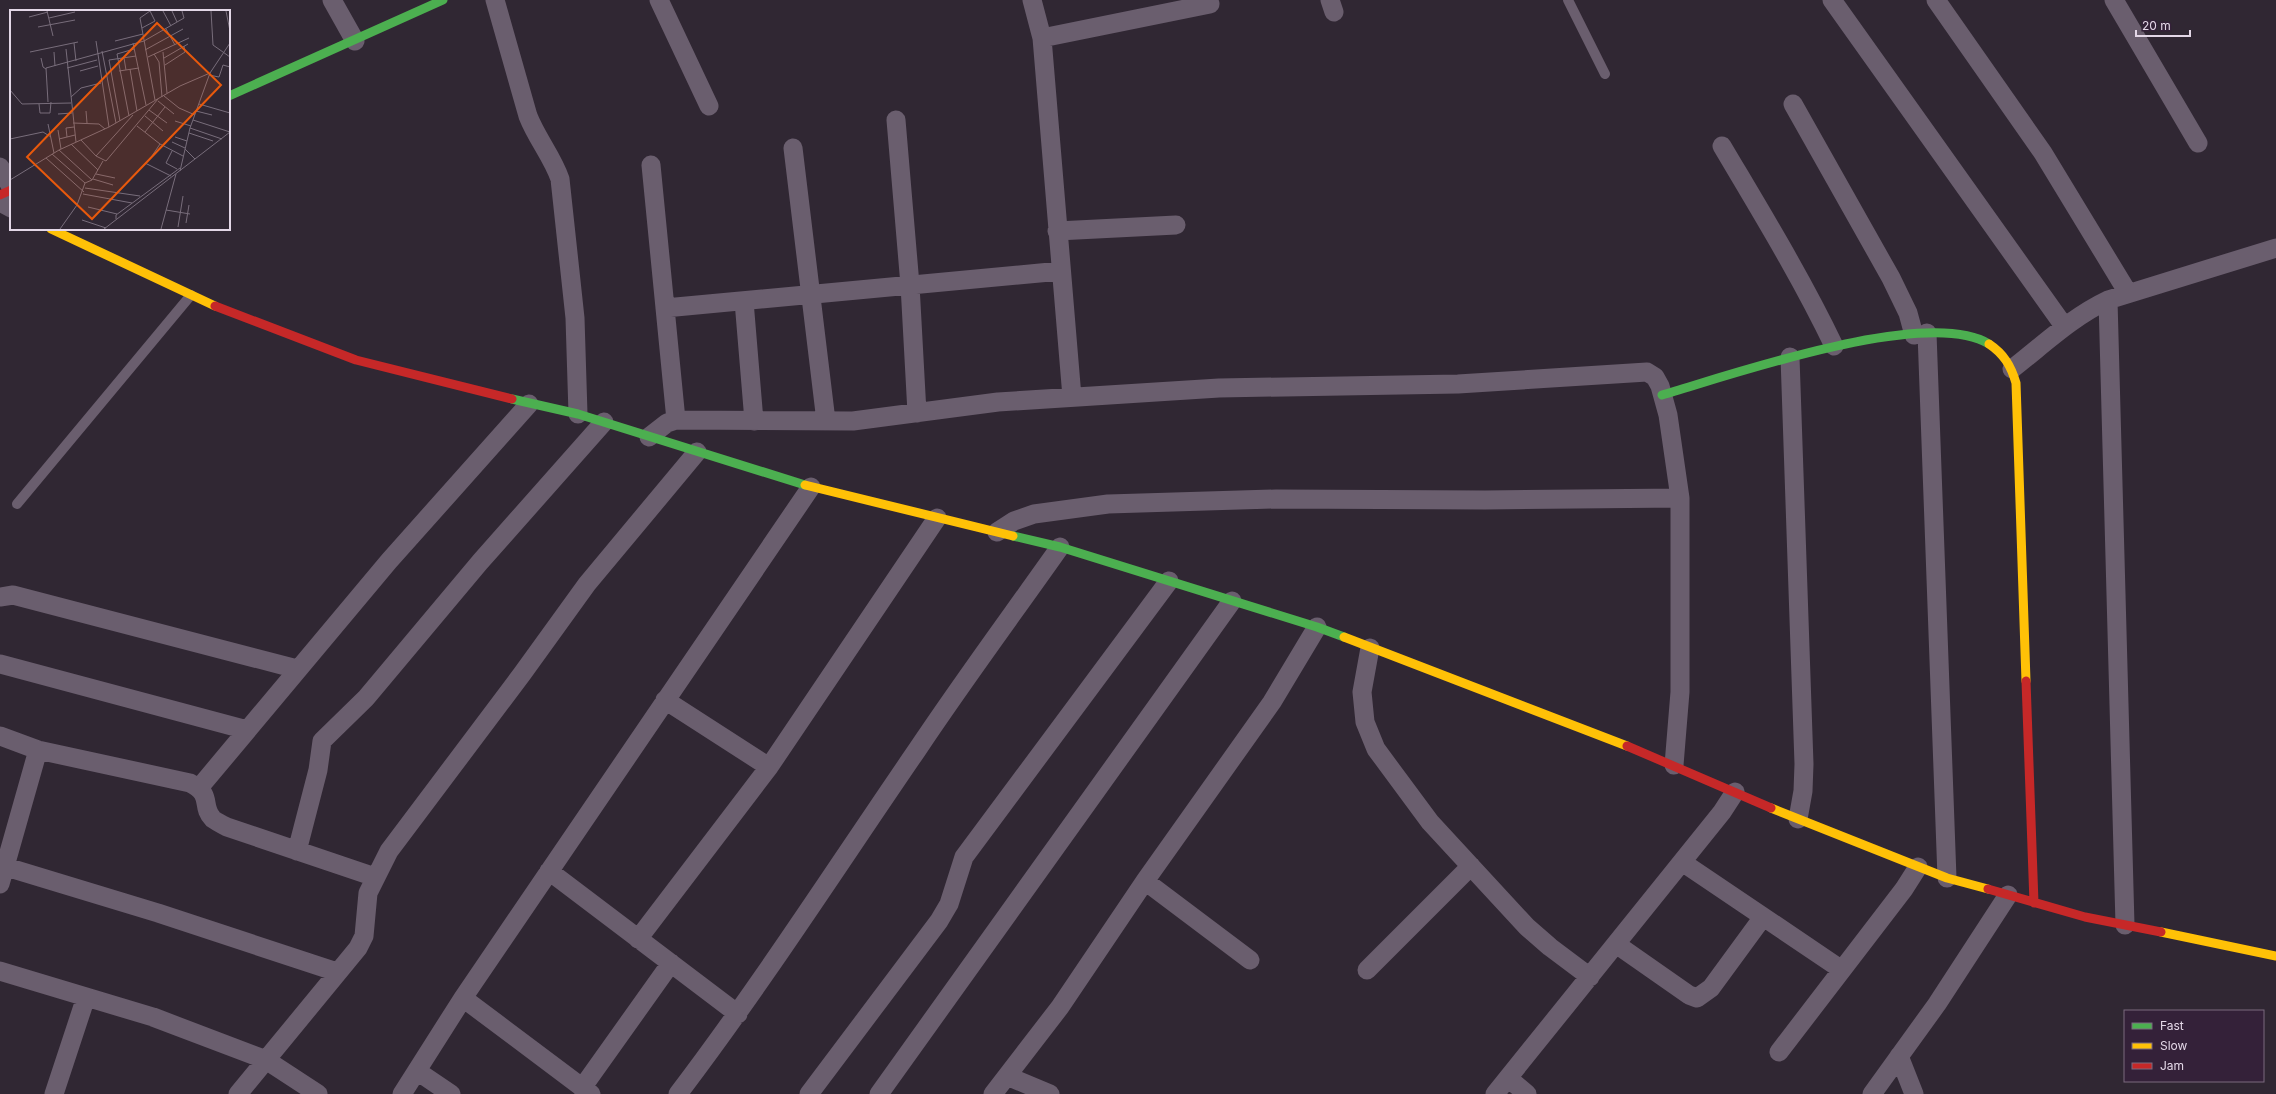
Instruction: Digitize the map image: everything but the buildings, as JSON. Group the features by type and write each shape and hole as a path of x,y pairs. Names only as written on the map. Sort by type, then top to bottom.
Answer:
{"street":[{"path":"332,0 354,42"},
{"path":"495,0 528,116 534,132 553,160 560,179 575,318 578,414"},
{"path":"659,0 709,106"},
{"path":"1032,0 1042,38 1072,397"},
{"path":"1832,0 2064,326"},
{"path":"1936,0 2043,153 2128,293"},
{"path":"2114,0 2198,143"},
{"path":"230,96 354,42 437,1"},
{"path":"1042,38 1210,4"},
{"path":"1793,104 1891,278 1908,314 1921,334 1948,878"},
{"path":"896,120 910,285 917,413"},
{"path":"1722,146 1784,250 1815,306 1834,346"},
{"path":"793,148 812,294 826,421"},
{"path":"651,165 676,420"},
{"path":"0,167 10,187"},
{"path":"0,195 10,190"},
{"path":"0,202 10,207"},
{"path":"1057,231 1176,225"},
{"path":"53,230 222,309 356,360 529,404 578,414 811,487 1060,547 1317,627 1674,765 1798,819 1948,878 2086,917 2276,956"},
{"path":"2012,369 2064,326 2090,308 2128,293 2276,248"},
{"path":"665,308 1061,271"},
{"path":"2108,300 2125,925"},
{"path":"744,301 754,421"},
{"path":"1662,395 1790,357 1860,340 1921,334 1972,336 1987,343 2000,352 2012,369 2016,383 2034,903"},
{"path":"1790,357 1804,764 1803,791 1798,819"},
{"path":"649,437 667,423 676,420 826,421 878,419 998,402 1219,388 1458,384 1637,371 1647,372 1655,377 1668,415 1680,498 1680,692 1674,765"},
{"path":"199,788 389,562 529,404"},
{"path":"296,850 318,770 322,741 366,698 480,562 604,422"},
{"path":"238,1094 358,948 364,936 368,893 389,851 418,810 522,674 587,584 697,452"},
{"path":"402,1094 463,998 811,487"},
{"path":"997,532 1014,521 1034,514 1108,504 1276,499 1485,500 1680,498"},
{"path":"638,939 769,767 937,518"},
{"path":"678,1094 738,1014 917,748 1060,547"},
{"path":"809,1094 940,921 949,904 964,857 1169,581"},
{"path":"0,597 13,596 298,669"},
{"path":"878,1094 1232,601"},
{"path":"993,1094 1060,1007 1145,881 1272,702 1317,627"},
{"path":"1370,648 1362,692 1365,722 1376,749 1430,822 1527,927 1550,947 1590,977"},
{"path":"0,664 247,730"},
{"path":"665,700 769,767"},
{"path":"0,736 38,750 190,784 199,788 206,796 207,808 213,818 227,828 375,877"},
{"path":"38,750 2,872 158,913 337,972"},
{"path":"1495,1094 1722,812 1735,792"},
{"path":"1682,862 1842,970"},
{"path":"1367,970 1470,866"},
{"path":"1778,1052 1904,889 1918,867"},
{"path":"549,871 738,1014"},
{"path":"1145,881 1250,960"},
{"path":"1872,1094 1937,1004 2008,895"},
{"path":"1616,944 1689,995 1697,998 1711,988 1763,917"},
{"path":"463,998 586,1091 671,963"},
{"path":"0,972 153,1017 266,1060 318,1094"},
{"path":"54,1094 86,997"},
{"path":"1899,1056 1914,1094"},
{"path":"417,1071 451,1094"},
{"path":"1007,1076 1050,1094"},
{"path":"1508,1078 1527,1094"}],"lane":[{"path":"1568,0 1605,74"},
{"path":"17,504 191,295"}],"traffic: fast":[{"path":"230,96 443,0"},
{"path":"1662,395 1780,360 1877,338 1922,333 1960,334 1989,344"},
{"path":"512,399 578,414 805,485"},
{"path":"1013,536 1060,547 1317,627 1344,637"}],"traffic: slow":[{"path":"53,230 215,306"},
{"path":"1989,344 2003,356 2012,371 2016,383 2026,681"},
{"path":"805,485 1013,536"},
{"path":"1344,637 1627,746"},
{"path":"1771,808 1947,878 1988,889"},
{"path":"2161,932 2276,956"}],"traffic: jam":[{"path":"0,195 10,190"},
{"path":"215,306 356,360 512,399"},
{"path":"2026,681 2034,903"},
{"path":"1627,746 1771,808"},
{"path":"1988,889 2085,917 2161,932"}]}
